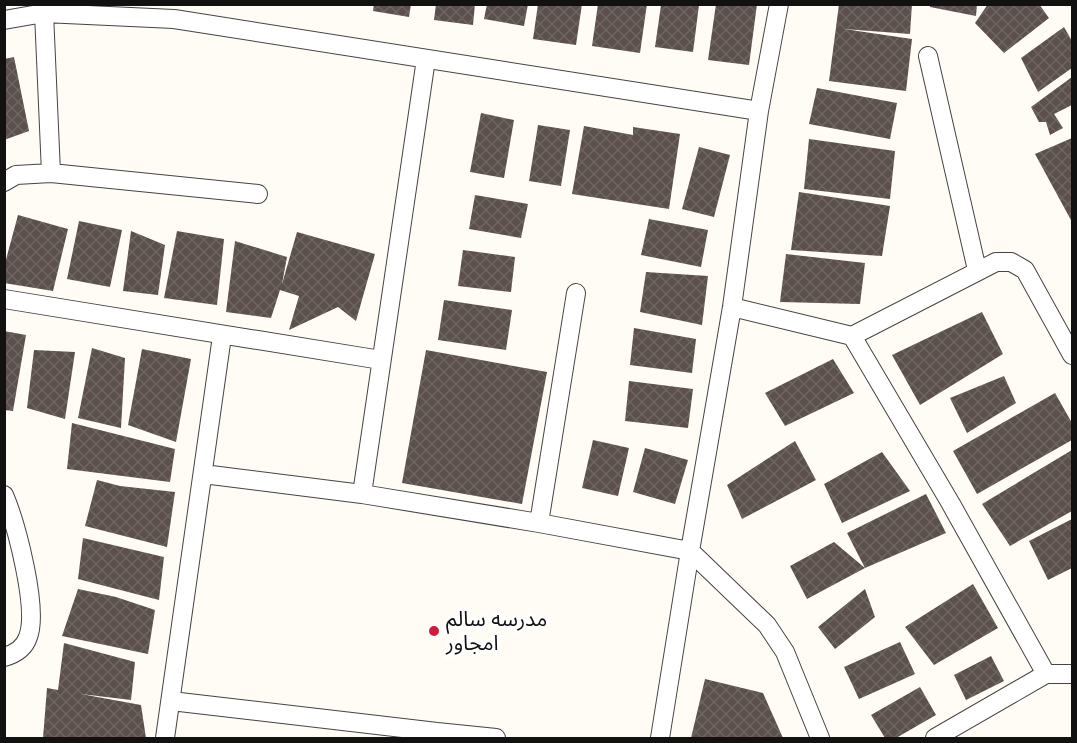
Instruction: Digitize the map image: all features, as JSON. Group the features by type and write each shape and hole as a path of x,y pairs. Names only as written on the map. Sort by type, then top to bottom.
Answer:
{"street":[{"path":"660,738 732,307 759,111 779,4"},
{"path":"4,20 44,13 175,12 426,59 759,111"},
{"path":"44,13 51,173"},
{"path":"928,56 977,270"},
{"path":"362,494 426,59"},
{"path":"4,182 16,175 51,173 258,194"},
{"path":"732,307 852,336 977,270 996,262 1011,262 1025,270 1072,355"},
{"path":"539,523 576,293"},
{"path":"4,299 381,360"},
{"path":"165,738 222,336"},
{"path":"852,336 951,504 1046,674"},
{"path":"203,474 362,494 690,551 767,625 785,652 820,738"},
{"path":"4,495 10,507 24,568 32,618 25,645 17,653 4,657"},
{"path":"935,738 1046,674 1072,674"},
{"path":"171,701 436,735 496,738"}],"building":[{"path":"374,4 411,4 409,17 373,11"},
{"path":"436,4 475,4 473,25 434,20"},
{"path":"487,4 528,4 524,26 484,19"},
{"path":"538,4 582,4 576,45 533,39"},
{"path":"598,4 647,4 640,53 592,46"},
{"path":"716,4 757,4 749,65 708,60"},
{"path":"839,4 912,4 910,34 844,29 912,39 906,91 829,81"},
{"path":"930,4 977,4 976,16 930,7"},
{"path":"988,4 1039,4 1049,18 1004,53 975,23"},
{"path":"661,5 699,5 693,52 655,47"},
{"path":"1064,27 1072,41 1072,68 1038,92 1021,58"},
{"path":"14,57 29,131 4,140 4,59"},
{"path":"1072,77 1072,105 1054,114 1063,128 1050,135 1046,122 1039,122 1031,107"},
{"path":"817,88 897,103 890,139 809,124"},
{"path":"481,113 514,120 504,178 470,172"},
{"path":"538,125 570,130 561,186 529,181"},
{"path":"584,126 633,135 633,127 680,134 669,209 572,194"},
{"path":"1072,138 1072,222 1035,154"},
{"path":"809,139 895,151 890,199 804,189"},
{"path":"699,147 730,155 714,217 682,209"},
{"path":"799,192 890,206 882,256 791,250"},
{"path":"475,195 528,204 521,238 469,229"},
{"path":"18,215 68,229 53,291 4,283 4,267"},
{"path":"649,219 708,230 701,267 641,255"},
{"path":"79,221 122,230 110,287 67,279"},
{"path":"131,231 165,245 158,295 123,291"},
{"path":"177,231 224,239 217,305 164,298"},
{"path":"297,232 375,254 356,321 338,307 289,330 299,296 280,290 271,318 226,312 235,241 287,257 282,284"},
{"path":"463,250 515,257 511,292 458,286"},
{"path":"786,254 865,263 860,304 780,302"},
{"path":"646,272 708,276 702,325 640,312"},
{"path":"444,300 512,310 506,350 438,340"},
{"path":"982,312 1003,354 920,405 892,355"},
{"path":"634,328 696,339 692,373 630,365"},
{"path":"4,331 26,335 13,411 4,410"},
{"path":"92,348 125,358 121,428 78,418"},
{"path":"142,349 191,359 176,442 128,425"},
{"path":"34,350 75,352 65,419 27,408"},
{"path":"426,350 547,372 522,504 402,483"},
{"path":"833,359 854,393 785,426 765,393"},
{"path":"1004,376 1016,403 967,433 950,398"},
{"path":"629,381 693,389 688,428 625,421"},
{"path":"1055,393 1072,423 1072,440 977,494 953,451"},
{"path":"72,423 175,449 170,482 67,469"},
{"path":"593,440 629,448 618,496 582,488"},
{"path":"795,441 816,480 742,519 727,485"},
{"path":"645,448 688,460 675,504 633,492"},
{"path":"1072,450 1072,511 1010,546 982,504"},
{"path":"882,452 910,491 842,523 824,484"},
{"path":"97,480 120,486 175,492 167,547 85,526"},
{"path":"926,494 946,533 865,568 847,533"},
{"path":"1072,519 1072,568 1048,580 1029,541"},
{"path":"83,538 164,557 159,600 78,579"},
{"path":"834,542 865,568 807,599 790,566"},
{"path":"973,584 998,628 934,665 905,627"},
{"path":"78,589 116,597 155,610 148,654 62,636"},
{"path":"865,589 875,617 835,649 818,627"},
{"path":"900,642 915,674 859,699 844,667"},
{"path":"64,643 135,662 131,700 81,694 141,705 146,738 43,738 47,688 58,690"},
{"path":"991,656 1004,681 966,700 954,675"},
{"path":"705,679 763,693 783,738 691,738"},
{"path":"920,687 936,715 896,738 885,738 871,715"}],"place":[{"name":"مدرسه سالم امجاور","path":"434,631"}]}
